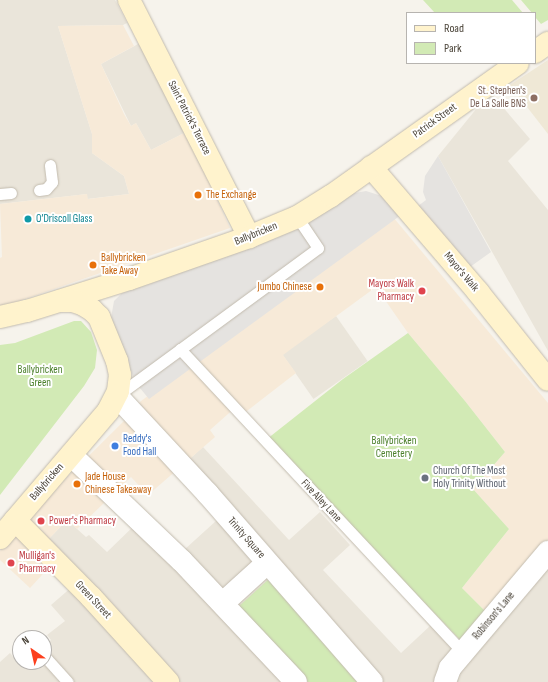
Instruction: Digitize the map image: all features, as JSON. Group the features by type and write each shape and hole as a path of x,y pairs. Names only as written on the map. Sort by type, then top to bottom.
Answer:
{"street":[{"name":"Saint Patrick's Terrace","path":"129,0 249,237"},
{"path":"536,51 548,43"},
{"name":"Patrick Street","path":"372,167 517,64"},
{"name":"Ballybricken","path":"0,317 57,302 129,279 249,237 297,217 325,200 372,167"},
{"name":"Mayor's Walk","path":"372,167 478,292 548,380"},
{"name":"Ballybricken","path":"5,531 71,455 108,410 117,396 120,380 118,368 104,328 102,316 106,299 118,285 129,279"},
{"name":"Ballybricken","path":"57,302 68,300 82,304 96,314 104,328"},
{"name":"Trinity Square","path":"117,396 208,494 372,682"},
{"path":"71,455 142,521 223,603 296,682"},
{"name":"Green Street","path":"5,531 91,597 168,682"},
{"name":"Robinson's Lane","path":"445,682 447,673 548,552"},
{"path":"223,603 267,563"}],"lane":[{"path":"39,190 46,189 52,182 50,165"},
{"name":"Ballybricken","path":"117,396 318,248 297,217"},
{"name":"Five Alley Lane","path":"180,349 463,653"},
{"path":"52,664 68,682"}],"shaded area":[{"path":"0,0 115,0 127,23 123,25 58,26 92,134 92,153 124,176 129,194 87,199 87,194 0,204"},
{"path":"123,25 134,46 101,64 124,114 131,126 136,123 151,150 186,132 230,228 5,306 0,305 0,258 2,257 0,204 87,194 88,199 129,194 124,176 92,153 92,134 58,26"},
{"path":"140,43 186,132 151,150 136,123 131,126 101,64"},
{"name":"St. Stephen's De La Salle BNS","path":"548,60 548,134 510,85"},
{"path":"490,92 530,139 508,161 548,210 548,351 438,156"},
{"path":"438,156 491,252 470,267 418,206 426,200 423,192 425,176"},
{"path":"366,191 385,197 401,215 149,399 135,382 111,318 114,301 126,289 337,203 355,193"},
{"path":"393,217 548,403 548,547 488,614 462,588 509,529 473,489 505,452 465,401 408,333 376,287 283,355 296,373 243,414 237,406 210,430 215,437 148,495 131,477 77,529 67,520 45,543 53,563 30,588 0,560 0,551 24,520 127,418 141,401"},
{"path":"336,316 368,361 313,399 282,354"},
{"path":"203,447 289,540 320,512 350,545 323,570 401,653 431,625 463,658 548,557 548,682 173,682 45,543 67,520 86,537 89,535 107,552 138,522 174,559 227,511 184,464"},
{"path":"73,586 160,682 0,682 0,662 10,653 12,655 12,670 52,670 52,631 65,621 51,605"}],"green space":[{"path":"423,0 512,0 522,12 434,12"},
{"path":"521,0 548,0 548,20 541,24 536,18 536,12 531,12"},
{"name":"Ballybricken Green","path":"74,321 81,321 91,332 97,350 95,368 84,386 0,495 0,345 15,343"},
{"name":"Ballybricken Cemetery","path":"408,333 465,401 505,452 473,489 509,529 462,588 488,614 464,644 267,439 343,379"},
{"path":"270,578 357,682 308,682 238,607"}],"place":[{"name":"St. Stephen's De La Salle BNS","path":"534,98"},
{"name":"The Exchange","path":"198,195"},
{"name":"O’Driscoll Glass","path":"28,219"},
{"name":"Ballybricken Take Away","path":"93,265"},
{"name":"Jumbo Chinese","path":"320,287"},
{"name":"Mayors Walk Pharmacy","path":"422,291"},
{"name":"Reddy's Food Hall","path":"115,446"},
{"name":"Church Of The Most Holy Trinity Without","path":"425,478"},
{"name":"Jade House Chinese Takeaway","path":"77,484"},
{"name":"Power's Pharmacy","path":"41,521"},
{"name":"Mulligan's Pharmacy","path":"11,563"}]}
